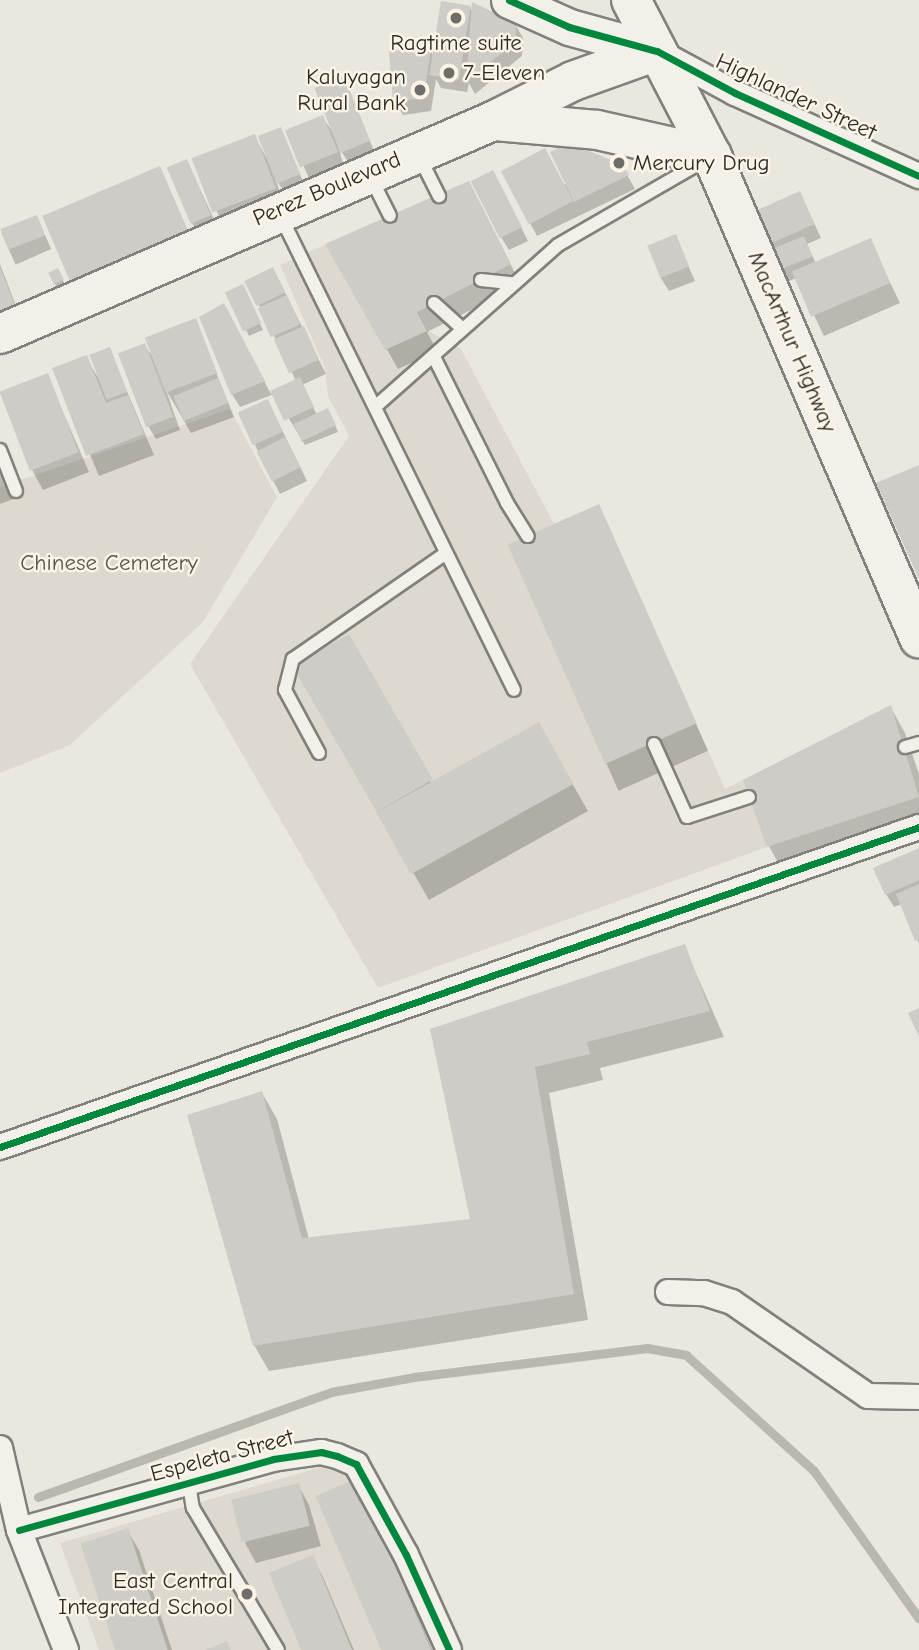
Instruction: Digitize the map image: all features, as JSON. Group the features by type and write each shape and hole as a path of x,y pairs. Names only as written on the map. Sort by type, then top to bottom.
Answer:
{"main road":[{"name":"MacArthur Highway","path":"631,0 712,156 919,638"},
{"name":"Perez Boulevard","path":"0,334 277,210 493,121 573,81 657,51"},
{"path":"493,121 597,131 712,156"}],"street":[{"path":"509,0 569,27 657,51"},
{"name":"Highlander Street","path":"657,51 735,93 919,176"},
{"path":"0,1147 919,827"},
{"path":"668,1292 704,1293 732,1302 868,1396 919,1397"},
{"path":"0,1448 19,1530 66,1650"},
{"name":"Espeleta Street","path":"19,1530 306,1453 321,1452 356,1465 406,1555 449,1650"}],"lane":[{"path":"417,151 439,196"},
{"path":"374,407 434,357 462,328 558,244 712,156"},
{"path":"368,171 390,216"},
{"path":"277,210 514,690"},
{"path":"481,280 512,283"},
{"path":"434,303 462,328"},
{"path":"434,357 507,503 528,536"},
{"path":"0,450 16,491"},
{"path":"319,753 285,690 293,659 446,553"},
{"path":"905,747 919,743"},
{"path":"654,744 687,817 749,797"},
{"path":"189,1484 193,1507 278,1650"}],"shaded area":[{"path":"371,224 427,330 461,349 554,524 599,504 725,789 891,705 919,797 767,847 378,988 190,664 349,436 328,396 325,368 280,265"},
{"name":"Chinese Cemetery","path":"230,409 277,497 203,622 70,745 0,773 0,487"},
{"name":"East Central Integrated School","path":"321,1467 359,1472 442,1650 99,1650 60,1543"}],"building":[{"path":"441,1 471,6 459,80 429,75"},
{"path":"472,2 516,23 516,42 466,81"},
{"path":"431,48 424,98 393,102 389,51"},
{"path":"344,76 370,141 341,153 314,88"},
{"path":"323,115 338,152 300,167 285,130"},
{"path":"281,127 300,174 277,184 258,136"},
{"path":"255,134 276,188 212,213 192,158"},
{"path":"570,143 623,165 629,175 574,202 550,152"},
{"path":"545,148 573,201 529,224 501,171"},
{"path":"187,159 211,215 191,224 167,168"},
{"path":"160,166 187,230 70,280 42,216"},
{"path":"493,170 522,227 500,238 471,181"},
{"path":"469,181 511,264 417,312 427,331 385,350 325,244"},
{"path":"800,191 815,224 760,248 745,215"},
{"path":"37,215 45,236 8,250 1,229"},
{"path":"676,234 689,266 660,278 647,246"},
{"path":"804,236 812,256 769,274 760,254"},
{"path":"871,238 890,283 811,317 792,272"},
{"path":"0,267 15,306 0,311"},
{"path":"273,267 285,292 257,306 244,281"},
{"path":"58,268 64,280 54,285 48,273"},
{"path":"243,284 261,323 243,331 225,292"},
{"path":"287,295 300,324 271,337 258,308"},
{"path":"224,303 265,381 231,395 199,317"},
{"path":"196,318 217,373 166,393 145,338"},
{"path":"304,326 319,360 289,373 274,339"},
{"path":"145,343 173,417 146,427 118,353"},
{"path":"110,347 127,392 107,400 89,355"},
{"path":"87,355 106,403 128,395 144,434 86,456 52,368"},
{"path":"48,373 78,452 30,471 0,391"},
{"path":"300,377 314,407 284,421 270,391"},
{"path":"218,378 228,403 184,421 173,396"},
{"path":"268,399 283,432 252,445 238,412"},
{"path":"328,408 336,425 302,441 294,424"},
{"path":"285,437 300,467 272,482 256,452"},
{"path":"919,465 919,579 876,483"},
{"path":"599,504 697,723 605,764 508,545"},
{"path":"349,634 433,779 377,812 293,666"},
{"path":"891,705 919,797 767,847 743,780"},
{"path":"539,722 573,784 411,874 376,812"},
{"path":"919,848 919,880 885,895 873,868"},
{"path":"919,884 919,939 915,941 896,894"},
{"path":"685,944 710,1011 587,1042 590,1054 535,1067 574,1294 253,1346 187,1115 262,1091 302,1238 470,1219 430,1029"},
{"path":"919,1008 919,1037 908,1013"},
{"path":"358,1478 431,1650 381,1650 316,1496"},
{"path":"299,1483 310,1526 242,1543 231,1500"},
{"path":"128,1528 168,1650 115,1650 80,1543"},
{"path":"313,1555 352,1650 301,1650 269,1573"},
{"path":"227,1641 231,1650 205,1650"}],"waterway":[{"path":"38,1497 331,1392 414,1377 647,1348 686,1355 814,1471 919,1619"}],"cycle path":[{"path":"509,0 569,27 657,51 735,93 919,176"},
{"path":"0,1147 919,827"},
{"path":"19,1530 273,1459 321,1452 337,1456 356,1464 406,1555 449,1650"}],"place":[{"name":"Ragtime suite","path":"456,18"},
{"name":"7-Eleven","path":"449,73"},
{"name":"Kaluyagan Rural Bank","path":"420,90"},
{"name":"Mercury Drug","path":"619,163"},
{"name":"East Central Integrated School","path":"247,1594"}]}
